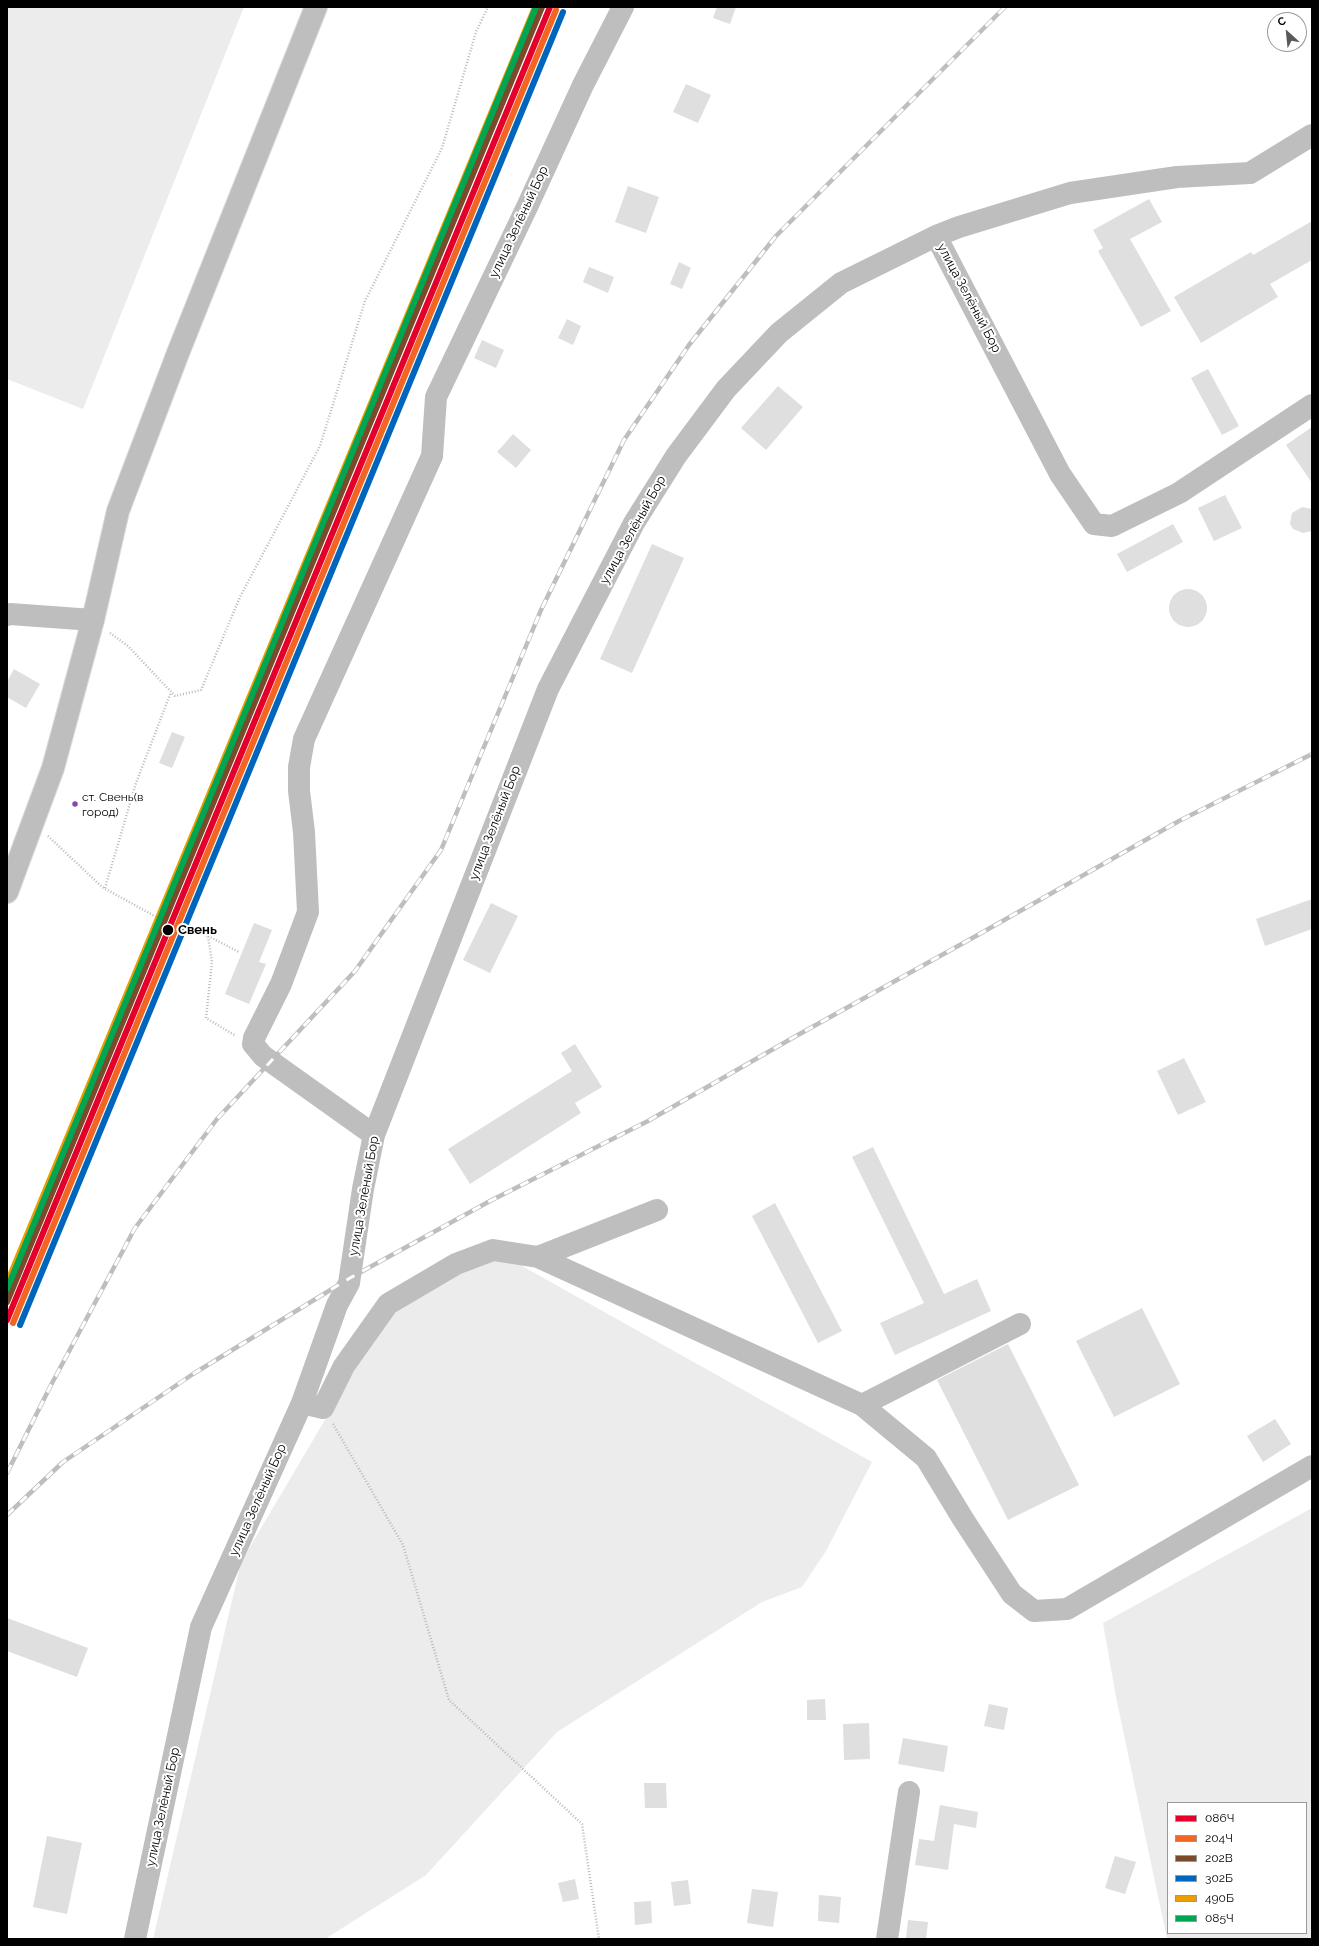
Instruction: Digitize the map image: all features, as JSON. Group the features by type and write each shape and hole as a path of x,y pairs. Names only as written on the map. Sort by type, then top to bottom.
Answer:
{"street":[{"path":"7,892 53,768 93,620 118,511 178,353 316,7"},
{"name":"улица Зелёный Бор","path":"256,1050 253,1044 254,1038 281,984 308,912 304,832 299,791 299,767 304,740 432,456 436,397 527,207 582,85 623,7"},
{"path":"936,236 959,227 1070,193 1177,177 1250,173 1312,135"},
{"name":"улица Зелёный Бор","path":"135,1939 201,1627 302,1403 338,1305 350,1278 363,1189 374,1134 548,689 634,523 671,462 726,389 779,333 841,283 936,236 1060,474 1094,524 1112,526 1178,493 1312,405"},
{"path":"7,615 93,620"},
{"path":"256,1050 374,1134"},
{"path":"538,1257 656,1210"},
{"path":"302,1403 323,1408 344,1366 388,1304 456,1264 493,1250 538,1257 862,1405 926,1458 963,1520 1012,1594 1034,1611 1067,1609 1312,1466"},
{"path":"862,1405 1020,1324"},
{"path":"887,1939 909,1792"}],"path":[{"path":"93,620 128,646 175,696 201,690 240,598 320,446 365,302 442,148 476,32 488,7"},
{"path":"105,888 136,784 171,692"},
{"path":"44,832 105,888 160,919 208,936 239,952"},
{"path":"208,936 212,962 206,1018 256,1050"},
{"path":"323,1408 403,1545 449,1700 582,1824 599,1939"}],"shaded area":[{"path":"7,7 244,7 83,409 7,379"},
{"path":"499,1253 872,1462 826,1551 802,1587 762,1602 557,1732 426,1875 325,1939 153,1939 241,1562 391,1308"},
{"path":"1312,1508 1312,1939 1167,1939 1116,1697 1103,1623"}],"building":[{"path":"717,7 736,7 730,24 713,18"},
{"path":"686,84 711,95 698,123 673,112"},
{"path":"628,186 659,197 646,233 615,222"},
{"path":"1149,199 1162,222 1130,239 1171,311 1141,327 1098,251 1103,248 1093,230"},
{"path":"1312,221 1312,260 1270,284 1278,297 1201,343 1174,297 1251,252 1253,255"},
{"path":"679,262 691,268 682,289 670,284"},
{"path":"589,267 614,277 608,293 583,282"},
{"path":"567,319 581,326 573,345 558,338"},
{"path":"482,340 504,350 496,368 474,358"},
{"path":"1208,369 1239,426 1222,435 1191,378"},
{"path":"778,386 803,407 766,450 741,428"},
{"path":"1312,427 1312,483 1286,445"},
{"path":"513,434 531,450 516,468 497,452"},
{"path":"1225,495 1242,528 1214,541 1198,508"},
{"path":"1302,507 1312,509 1312,531 1303,533 1293,529 1290,524 1292,513"},
{"path":"1173,524 1183,542 1127,572 1117,554"},
{"path":"652,544 684,558 632,673 600,659"},
{"path":"1184,589 1192,589 1202,594 1206,601 1206,615 1202,622 1192,627 1184,627 1174,622 1172,619 1169,612 1169,604 1174,594 1177,592"},
{"path":"14,669 40,684 26,708 7,697 7,682"},
{"path":"172,732 185,737 172,768 159,763"},
{"path":"1312,899 1312,929 1265,946 1256,919"},
{"path":"491,903 518,916 490,973 463,960"},
{"path":"254,923 272,930 259,962 266,964 249,1004 225,994"},
{"path":"575,1044 602,1087 575,1103 581,1113 470,1184 448,1149 572,1071 561,1053"},
{"path":"1184,1058 1206,1102 1178,1115 1157,1071"},
{"path":"873,1147 944,1294 977,1279 991,1311 895,1355 880,1323 924,1303 852,1157"},
{"path":"775,1203 842,1331 818,1343 752,1216"},
{"path":"1142,1308 1180,1384 1114,1417 1076,1341"},
{"path":"1008,1344 1079,1485 1008,1520 937,1380"},
{"path":"1275,1419 1291,1444 1263,1462 1247,1436"},
{"path":"7,1618 88,1648 77,1677 7,1651"},
{"path":"825,1699 826,1720 807,1720 807,1700"},
{"path":"989,1704 1008,1708 1004,1730 984,1726"},
{"path":"869,1723 870,1759 844,1760 843,1724"},
{"path":"903,1738 948,1746 944,1772 898,1764"},
{"path":"644,1783 666,1783 667,1808 645,1808"},
{"path":"940,1805 978,1812 976,1828 954,1824 948,1870 915,1865 919,1839 934,1841"},
{"path":"47,1836 82,1843 67,1914 33,1907"},
{"path":"1115,1856 1136,1862 1125,1894 1105,1888"},
{"path":"575,1879 579,1899 563,1902 558,1883"},
{"path":"688,1880 691,1904 674,1906 671,1882"},
{"path":"752,1889 778,1892 773,1927 747,1923"},
{"path":"819,1895 841,1897 839,1923 818,1921"},
{"path":"651,1901 652,1923 635,1925 634,1902"},
{"path":"908,1920 928,1922 926,1939 906,1939"}],"railway":[{"path":"7,1473 51,1385 135,1228 217,1119 355,971 441,850 541,610 624,440 689,345 776,236 1005,7"},
{"path":"7,1515 63,1462 193,1374 350,1278 490,1201 648,1121 796,1036 1179,821 1312,754"}],"transit line":[{"name":"490Б","path":"7,1283 535,7"},
{"name":"085Ч","path":"7,1289 536,7"},
{"name":"202В","path":"7,1302 542,7"},
{"name":"086Ч","path":"7,1320 550,7"},
{"name":"204Ч","path":"13,1323 556,10"},
{"name":"302Б","path":"20,1325 563,12"}],"place":[{"name":"ст. Свень(в город)","path":"75,804"},
{"name":"Свень","path":"168,930"}]}
